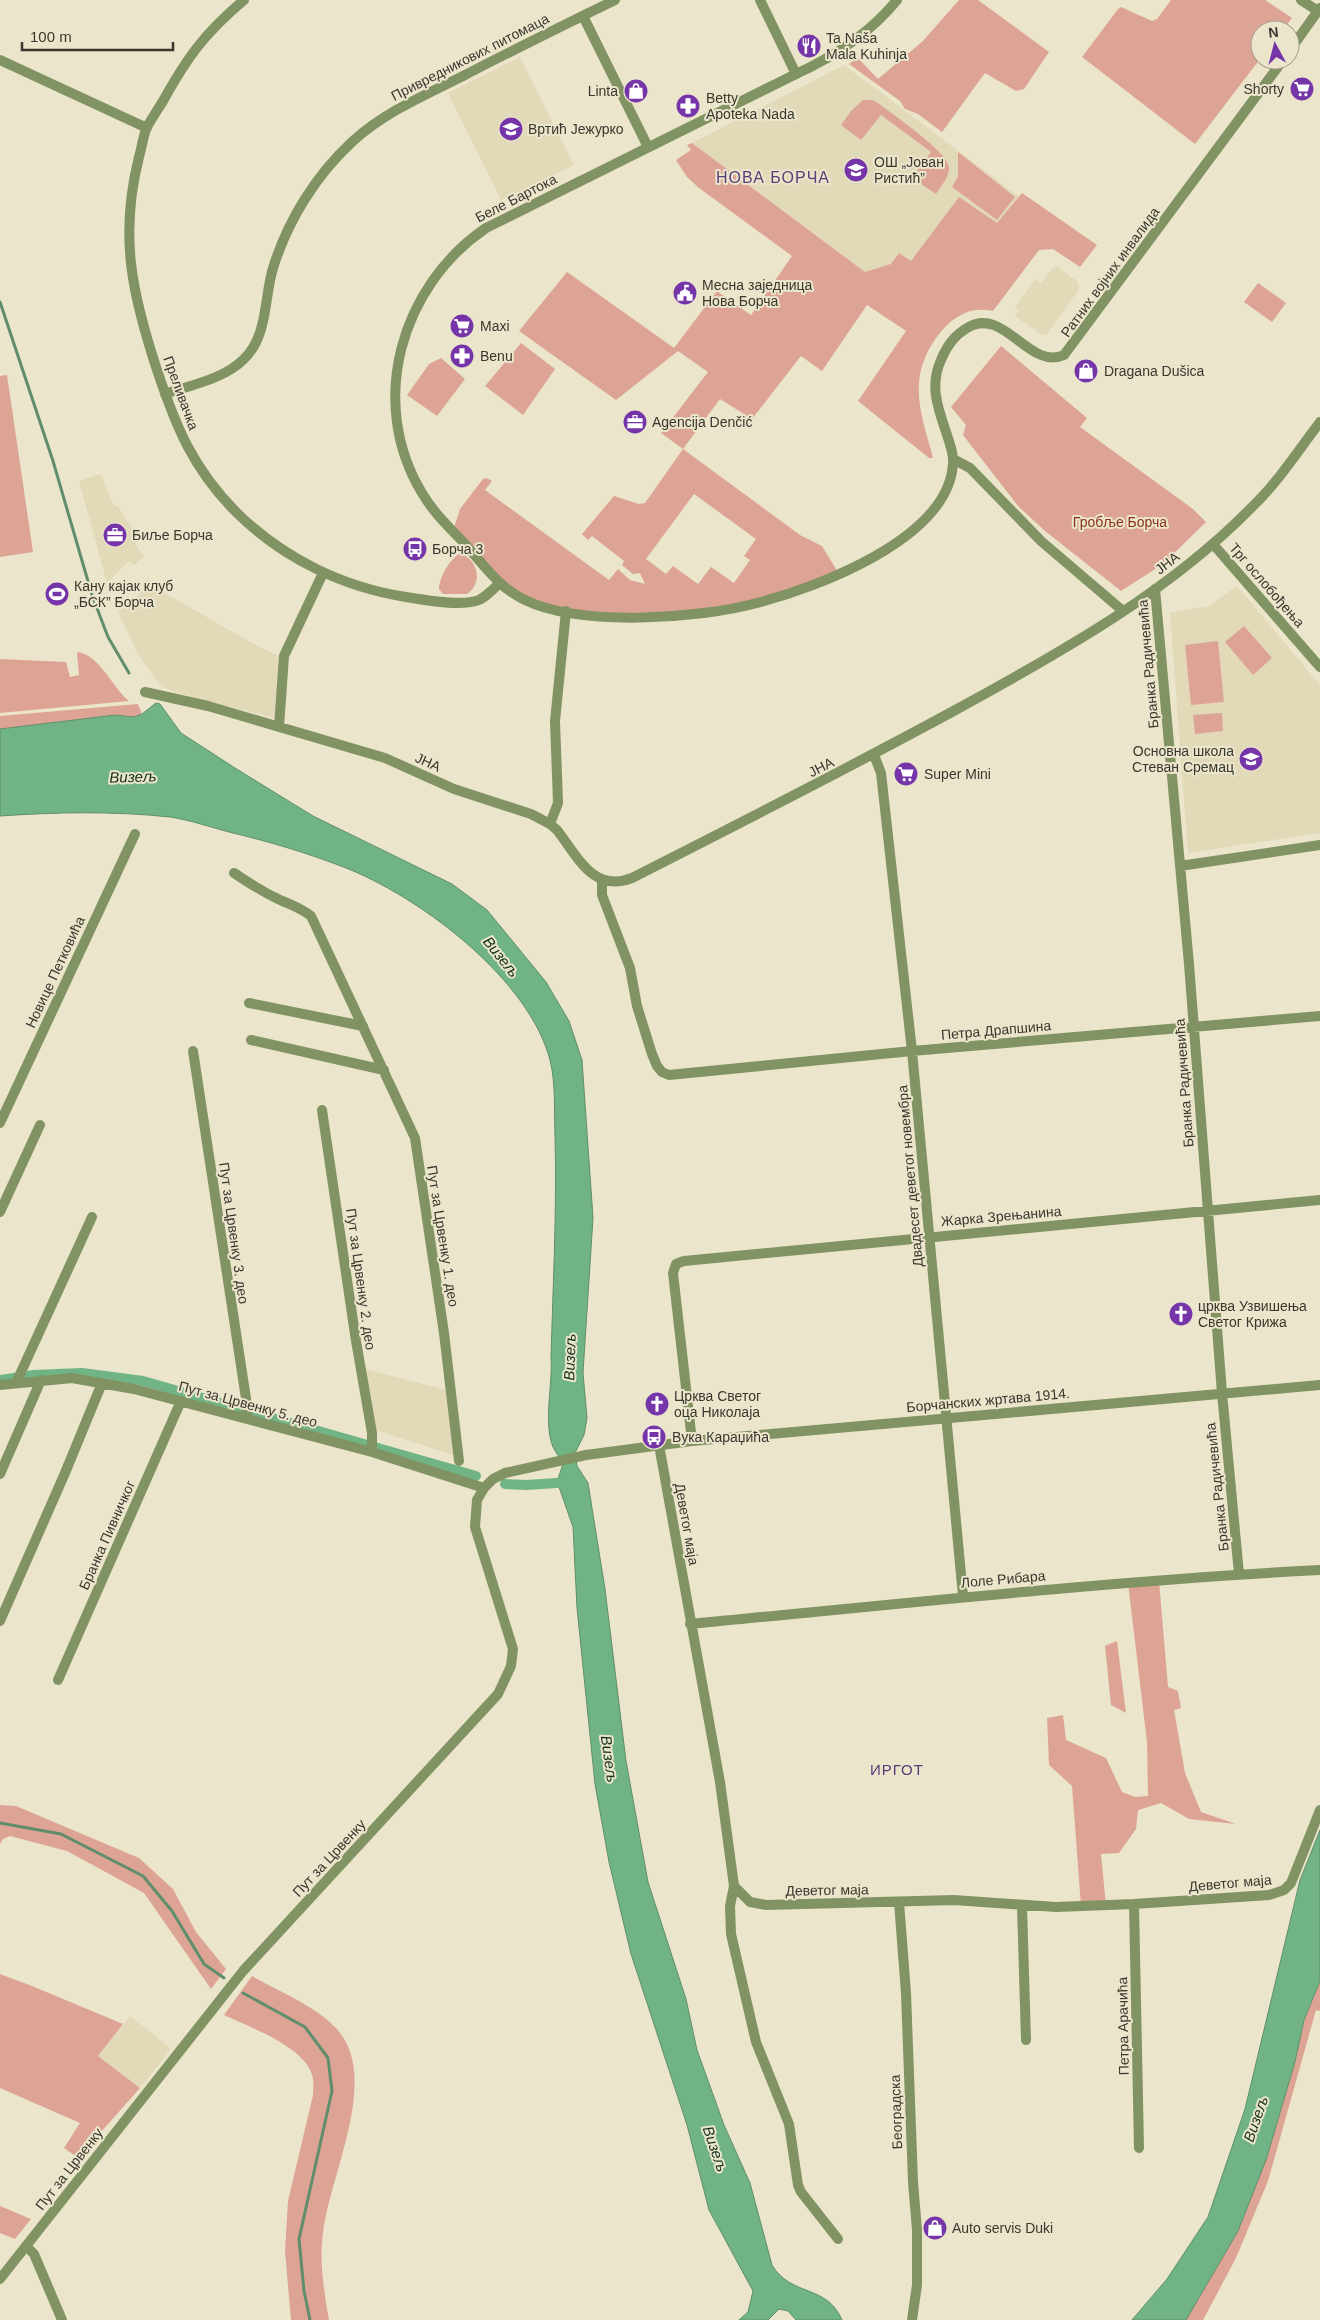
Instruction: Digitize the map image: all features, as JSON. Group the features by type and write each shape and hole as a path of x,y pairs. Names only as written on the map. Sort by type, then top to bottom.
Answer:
{"street":[{"name":"Преливачка","path":"244,0 195,47 147,128 137,168 130,210 128,242 138,311 178,431 217,491 260,533 284,551 322,573 367,589 394,595 452,602 476,601 499,584"},
{"name":"Привредникових питомаца","path":"165,394 219,376 236,366 248,355 260,335 273,268 288,229 319,180 353,141 408,102 615,0"},
{"path":"760,0 796,74"},
{"path":"1300,36 1319,9 1301,0"},
{"name":"Беле Бартока","path":"499,584 430,505 420,490 406,459 396,420 395,382 398,352 406,326 432,280 471,237 506,217 796,74 844,47 895,2"},
{"path":"583,16 648,147"},
{"path":"0,60 147,128"},
{"name":"Ратних војних инвалида","path":"499,584 512,594 530,603 566,611 637,617 706,614 757,603 798,590 839,574 882,552 925,521 940,502 952,474 953,459 935,400 934,389 938,364 952,341 967,328 984,323 1004,331 1043,357 1053,359 1064,355 1276,70"},
{"name":"ЈНА","path":"145,692 208,706 384,758 454,789 531,814 550,824 586,868 602,881 619,882 632,878 874,755 1042,662 1123,612 1213,544 1270,489 1320,422"},
{"path":"953,459 970,468 1029,530 1123,612"},
{"name":"Трг ослобођења","path":"1213,544 1320,667"},
{"path":"279,727 284,656 322,573"},
{"name":"Бранка Радичевића","path":"1155,589 1180,866 1222,1393 1239,1574"},
{"path":"550,824 558,803 555,721 566,611"},
{"name":"Двадесет деветог новембра","path":"874,755 882,773 912,1051 963,1596"},
{"name":"Новице Петковића","path":"0,1123 135,834"},
{"path":"1180,866 1320,845"},
{"name":"Пут за Црвенку 1. део","path":"234,873 256,888 296,906 311,916 415,1138 444,1333 459,1461"},
{"name":"Петра Драпшина","path":"602,881 602,895 632,975 637,1006 654,1060 662,1072 675,1075 912,1051 1320,1016"},
{"path":"249,1003 363,1026"},
{"path":"251,1040 384,1070"},
{"name":"Пут за Црвенку 3. део","path":"194,1051 247,1405 246,1418"},
{"name":"Пут за Црвенку 2. део","path":"322,1110 372,1447"},
{"path":"0,1212 40,1125"},
{"name":"Жарка Зрењанина","path":"692,1441 674,1273 676,1264 684,1261 930,1236 1320,1200"},
{"path":"16,1383 92,1217"},
{"name":"Пут за Црвенку 5. део","path":"0,1386 72,1378 102,1383 372,1447 484,1488"},
{"path":"0,1474 41,1380"},
{"path":"0,1621 102,1383"},
{"name":"Борчанских жртава 1914.","path":"484,1488 493,1479 505,1473 586,1455 659,1445 1320,1385"},
{"name":"Бранка Пивничког","path":"58,1680 181,1401"},
{"name":"Деветог маја","path":"659,1445 720,1782 734,1886 750,1902 766,1905 954,1900 994,1902 1022,1906 1134,1904 1269,1895 1284,1890 1291,1883 1320,1810"},
{"name":"Пут за Црвенку","path":"0,2279 243,1971 498,1694 511,1666 513,1649 475,1527 477,1500 484,1488"},
{"name":"Лоле Рибара","path":"690,1624 963,1596 1239,1574 1320,1570"},
{"path":"734,1886 730,1906 731,1934 756,2042 786,2115 801,2192 838,2239"},
{"name":"Београдска","path":"899,1902 906,1992 913,2182 917,2230 917,2285 912,2320"},
{"name":"Петра Арачића","path":"1134,1904 1140,2148"},
{"path":"1022,1906 1026,2040"},
{"path":"26,2246 34,2254 62,2320"}],"shaded area":[{"name":"Вртић Јежурко","path":"520,57 574,165 501,200 448,93"},
{"name":"ОШ „Јован Ристић”","path":"844,65 1021,198 930,321 692,143"},
{"path":"1056,266 1078,282 1079,289 1047,334 1042,335 1015,316 1019,310 1015,308 1035,279 1041,283 1052,268 1054,269"},
{"path":"101,474 114,506 117,505 140,540 135,544 144,556 134,565 129,561 107,583 79,481"},
{"path":"151,585 250,642 279,656 276,718 197,699 162,687 139,656 118,612"},
{"name":"Основна школа Стеван Сремац","path":"1237,586 1320,685 1320,833 1188,853 1170,613 1209,606"},
{"path":"365,1369 446,1390 453,1455 375,1430"},
{"path":"130,2016 171,2049 140,2088 98,2056"}],"green space":[{"path":"959,0 978,0 1049,52 1024,89 1016,91 985,73 942,132 918,114 905,109 900,101 849,64 858,58 878,79 923,41"},
{"path":"1171,0 1265,0 1292,18 1290,20 1250,20 1250,70 1252,70 1195,144 1082,57 1121,7 1152,21 1157,19"},
{"path":"863,100 872,100 878,103 930,143 946,160 949,167 948,174 936,194 912,178 931,152 881,115 861,140 841,125 851,111"},
{"path":"692,143 865,272 891,264 899,253 911,261 959,197 997,223 1022,193 1097,245 1080,267 1053,249 1039,250 993,311 978,310 966,312 947,325 939,334 927,353 920,373 919,383 921,411 933,458 929,458 858,401 906,331 867,305 822,371 801,356 752,419 720,399 683,449 661,433 708,372 678,351 616,400 519,331 567,272 674,348 717,291 751,315 792,256 699,188 687,177 676,160 691,150 687,145"},
{"path":"958,152 1015,197 997,220 952,187 958,176"},
{"path":"1258,283 1286,303 1272,322 1244,302"},
{"path":"521,343 555,369 523,415 485,386"},
{"name":"Гробље Борча","path":"1001,346 1087,418 1080,427 1193,509 1206,522 1163,564 1121,591 1045,531 1018,506 963,435 966,425 951,407"},
{"path":"441,358 465,379 437,416 407,395 429,364"},
{"path":"7,375 33,552 0,557 0,376"},
{"path":"683,449 800,535 822,546 839,574 726,610 611,616 521,599 453,531 460,509 483,479 487,478 492,481 485,490 609,580 618,569 630,580 645,584 640,573 633,574 622,565 624,561 592,536 588,540 582,534 614,496 639,504 645,503","holes":["694,494 756,539 744,556 750,560 734,583 711,567 698,584 673,566 666,574 646,559"]},
{"path":"459,554 470,559 474,564 477,577 476,583 467,594 443,594 439,589 439,585 443,574 449,564"},
{"path":"1244,626 1272,658 1253,675 1225,642"},
{"path":"1218,641 1224,702 1191,705 1185,645"},
{"path":"77,652 85,654 99,665 129,701 0,713 0,659 66,662 70,677 79,675"},
{"path":"138,704 142,714 134,717 115,715 0,729 0,716"},
{"path":"1222,713 1223,731 1195,734 1193,715"},
{"path":"1159,1581 1168,1687 1178,1691 1181,1708 1174,1710 1185,1773 1201,1812 1236,1824 1189,1819 1161,1803 1138,1810 1136,1829 1119,1853 1101,1854 1106,1905 1081,1906 1072,1786 1049,1765 1047,1718 1063,1715 1066,1740 1106,1758 1122,1792 1135,1797 1148,1796 1147,1742 1128,1583"},
{"path":"1117,1641 1126,1713 1111,1705 1105,1646"},
{"path":"0,1805 16,1806 139,1858 173,1889 196,1932 226,1969 211,1989 144,1893 67,1851 10,1836 3,1839 0,1844"},
{"path":"0,1974 123,2024 98,2056 140,2088 78,2158 64,2148 80,2123 0,2088"},
{"path":"252,1976 296,1999 328,2020 336,2028 349,2049 354,2073 354,2099 342,2156 327,2210 322,2244 325,2299 329,2320 291,2320 285,2251 288,2201 313,2095 313,2081 309,2068 290,2048 262,2032 224,2015"},
{"path":"1320,1981 1320,2011 1316,2010 1268,2181 1236,2258 1203,2320 1186,2320 1238,2231 1295,2062 1304,2020"},
{"path":"0,2206 31,2219 15,2239 0,2233"}],"water":[{"name":"Визељ","path":"156,703 160,704 181,733 235,768 313,816 452,884 487,910 546,982 569,1021 582,1060 593,1218 583,1373 587,1418 584,1435 575,1453 577,1466 588,1483 605,1589 626,1761 648,1882 686,1999 697,2050 724,2125 750,2183 772,2265 789,2282 827,2301 842,2320 796,2320 788,2311 779,2309 768,2320 739,2320 748,2312 753,2291 709,2210 687,2125 631,1954 609,1862 595,1784 577,1608 573,1527 559,1487 558,1479 563,1464 553,1447 549,1426 555,1219 554,1098 550,1060 538,1030 520,1001 497,973 470,947 441,923 410,902 380,884 351,870 276,844 170,817 85,813 0,816 0,729 115,715 134,717 142,714"},
{"name":"Визељ","path":"1320,1830 1320,1981 1304,2020 1295,2062 1266,2160 1238,2231 1186,2320 1132,2320 1167,2279 1208,2217 1245,2109 1300,1880"}],"waterway":[{"path":"0,302 53,461 92,595 108,637 129,673"},
{"path":"0,1380 34,1375 82,1373 143,1381 476,1476"},
{"path":"505,1484 527,1485 571,1482"},
{"path":"0,1823 61,1834 143,1876 172,1911 204,1964 224,1978"},
{"path":"243,1993 305,2027 328,2058 332,2091 299,2239 304,2291 310,2320"}],"place":[{"name":"Ta Naša Mala Kuhinja","path":"809,46"},
{"name":"Shorty","path":"1302,89"},
{"name":"Linta","path":"636,91"},
{"name":"Betty Apoteka Nada","path":"688,106"},
{"name":"Вртић Јежурко","path":"511,129"},
{"name":"ОШ „Јован Ристић”","path":"856,170"},
{"name":"Месна заједница Нова Борча","path":"685,293"},
{"name":"Maxi","path":"462,326"},
{"name":"Benu","path":"462,356"},
{"name":"Dragana Dušica","path":"1086,371"},
{"name":"Agencija Denčić","path":"635,422"},
{"name":"Биље Борча","path":"115,535"},
{"name":"Борча 3","path":"415,549"},
{"name":"Кану кајак клуб „БСК” Борча","path":"57,594"},
{"name":"Основна школа Стеван Сремац","path":"1251,759"},
{"name":"Super Mini","path":"906,774"},
{"name":"црква Узвишења Светог Крижа","path":"1181,1314"},
{"name":"Црква Светог оца Николаја","path":"657,1404"},
{"name":"Вука Караџића","path":"654,1437"},
{"name":"Auto servis Duki","path":"935,2228"}],"district":[{"name":"НОВА БОРЧА","path":"773,177"},
{"name":"ИРГОТ","path":"897,1770"}]}
